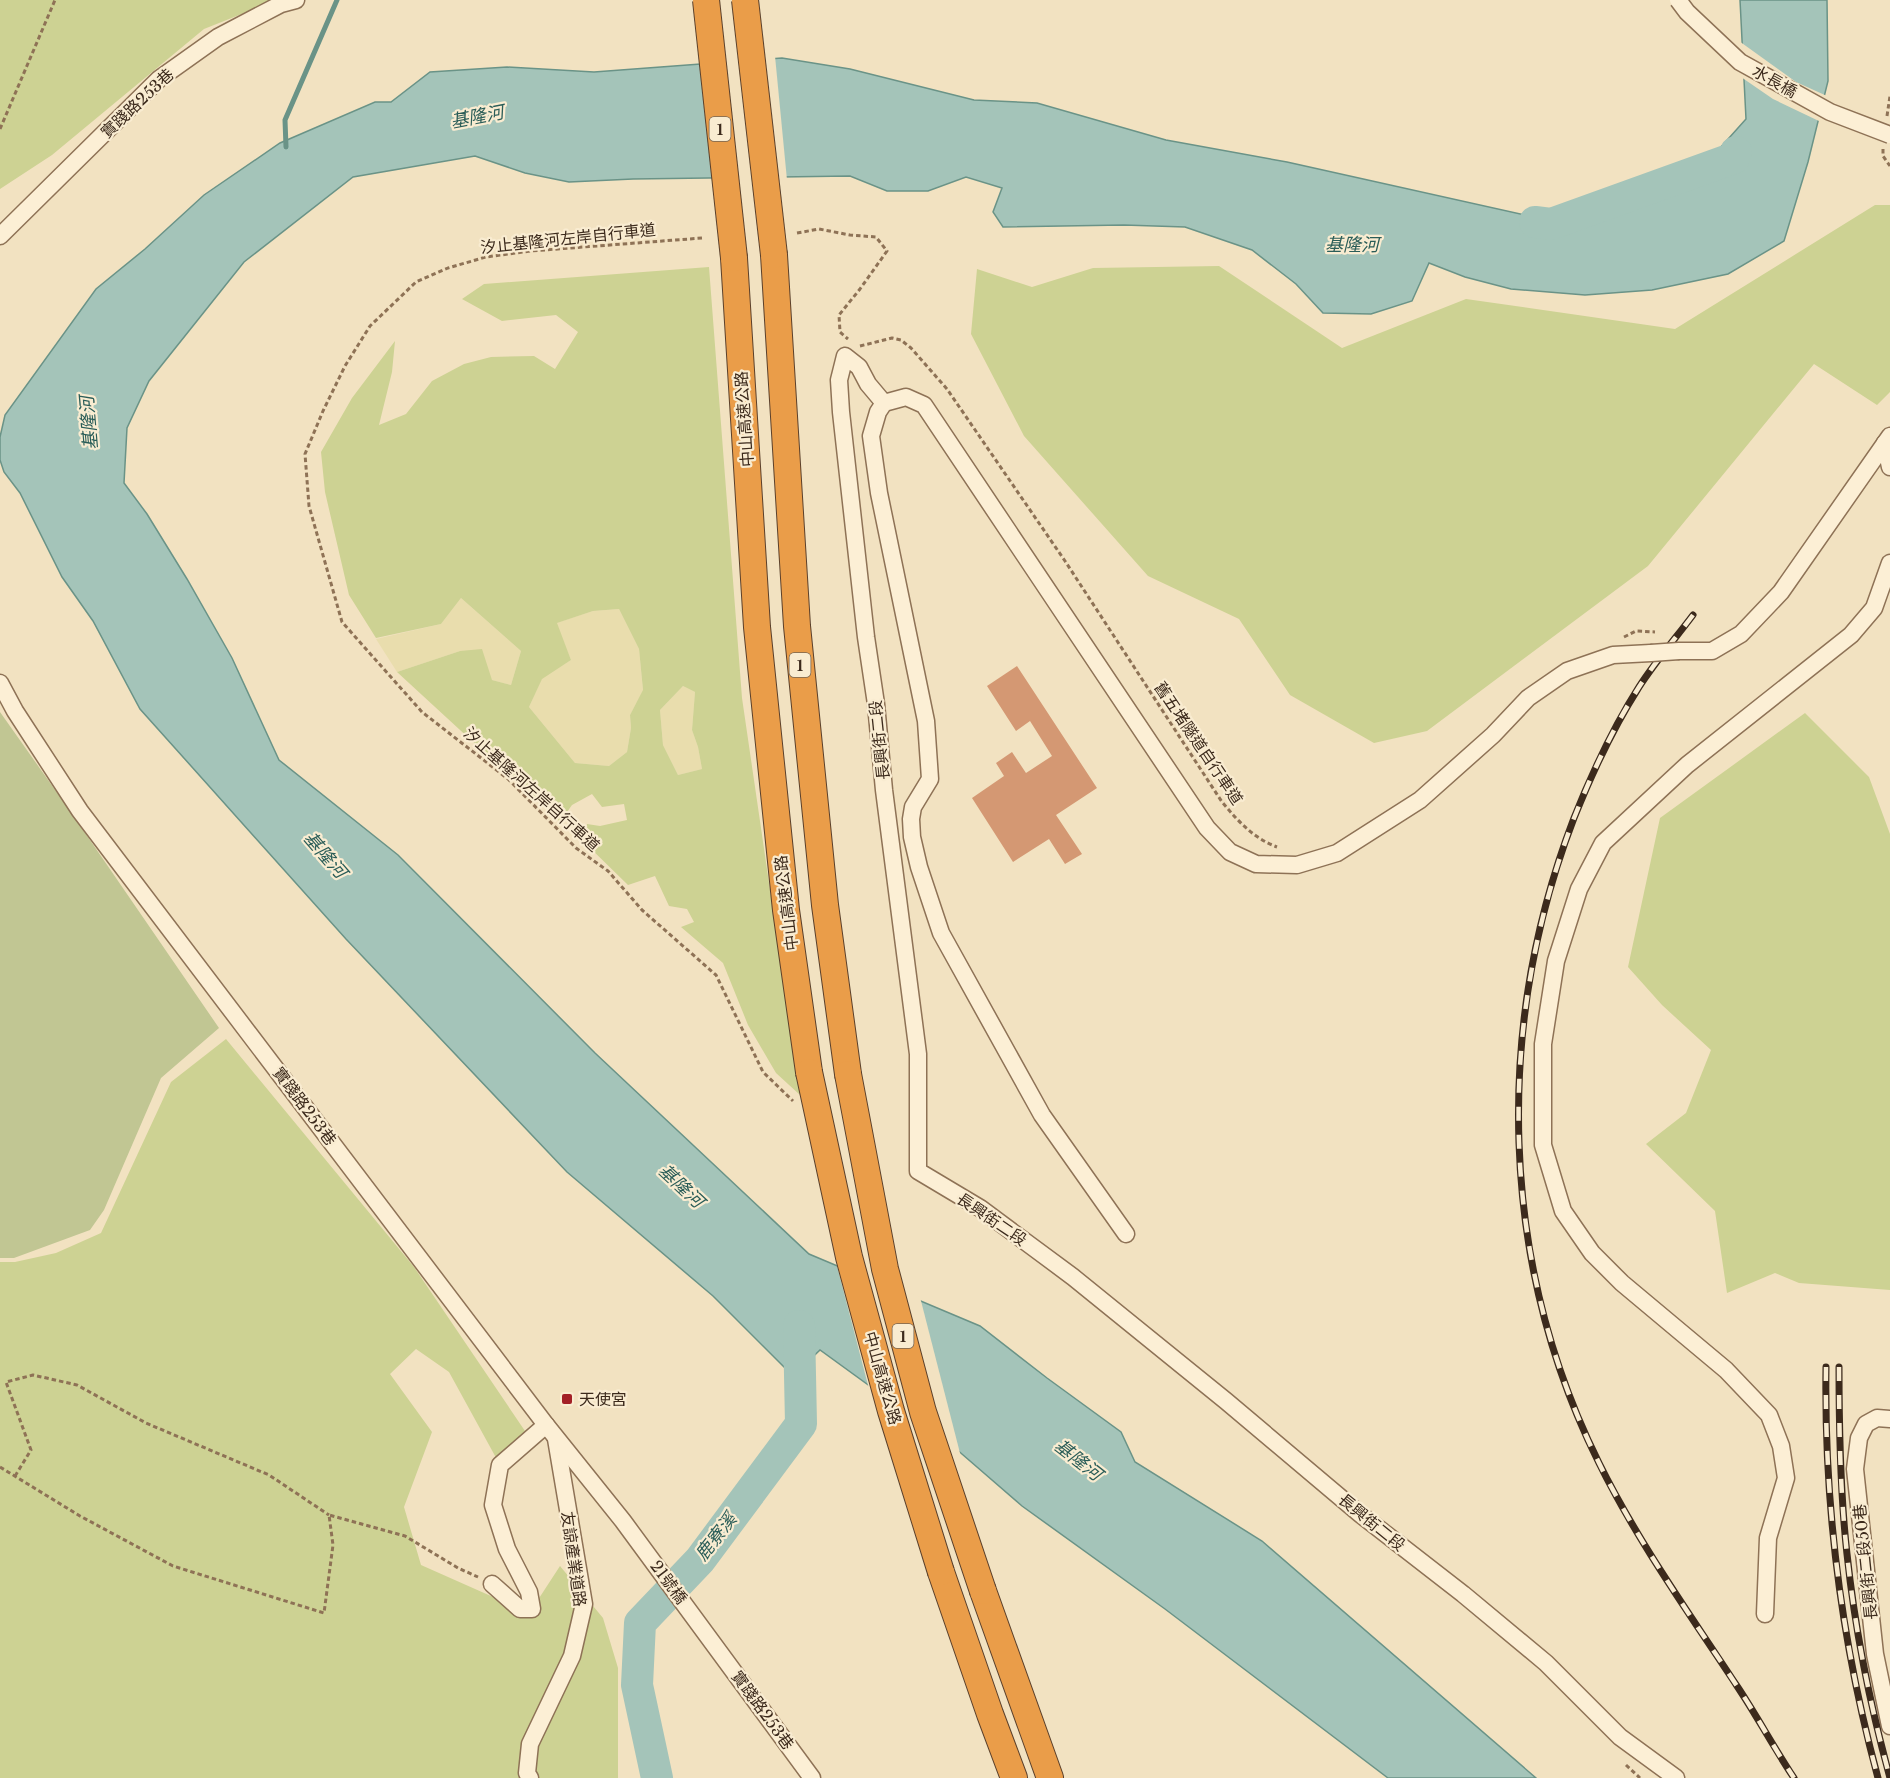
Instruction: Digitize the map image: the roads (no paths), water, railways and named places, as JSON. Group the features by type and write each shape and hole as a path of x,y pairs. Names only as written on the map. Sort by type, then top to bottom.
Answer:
{"highway":[{"name":"中山高速公路","path":"706,0 734,258 757,627 786,910 809,1072 849,1257 891,1411 941,1572 1014,1778"},
{"name":"中山高速公路","path":"746,0 774,255 797,626 825,905 848,1074 885,1269 923,1412 983,1591 1050,1778"}],"street":[{"name":"實踐路253巷","path":"0,236 159,79 218,38 280,4 296,0"},
{"name":"水長橋","path":"1678,0 1687,12 1740,62 1830,112 1890,135"},
{"name":"長興街二段","path":"884,403 868,384 859,367 845,356 839,380 866,637 918,1054 918,1171 980,1208 1073,1276 1360,1514 1463,1594 1546,1664 1620,1737 1676,1778"},
{"path":"1126,1234 1036,1105 941,933 919,867 912,837 911,819 913,807 930,779 930,761 926,721 879,493 871,436 878,412 884,403 906,397 924,405 1207,828 1230,852 1256,864 1297,865 1337,853 1420,800 1493,735 1528,698 1567,670 1613,655 1713,651 1741,634 1781,592 1888,440"},
{"path":"1888,440 1890,467"},
{"path":"1765,1614 1768,1538 1786,1478 1782,1446 1769,1415 1726,1370 1599,1261 1563,1211 1543,1145 1543,1044 1556,961 1579,890 1603,843 1687,765 1851,635 1874,608 1890,563"},
{"name":"實踐路253巷","path":"0,683 15,711 80,810 551,1431 623,1521"},
{"name":"長興街二段50巷","path":"1890,1419 1877,1418 1866,1424 1859,1438 1855,1469 1875,1654 1890,1726"},
{"path":"492,1584 520,1609 532,1609 529,1592 507,1549 492,1505 500,1466 551,1431"},
{"name":"友諒產業道路","path":"530,1778 527,1773 530,1744 572,1656 584,1604 565,1494 551,1431"},
{"path":"565,1494 570,1482 578,1478 596,1487"},
{"name":"21號橋","path":"623,1521 714,1643"},
{"name":"實踐路253巷","path":"714,1643 812,1778"}],"water":[{"name":"基隆河","path":"1740,0 1827,0 1828,81 1808,162 1784,241 1728,274 1652,290 1585,295 1511,289 1465,277 1429,263 1412,301 1371,314 1323,313 1296,284 1252,250 1185,227 1124,225 1003,227 993,212 1002,188 966,177 928,191 887,191 850,176 569,182 525,173 475,156 353,177 244,262 149,381 127,428 124,483 147,514 232,658 279,760 398,855 595,1053 809,1254 980,1326 1121,1432 1135,1462 1262,1541 1536,1778 1388,1778 1165,1609 1022,1506 955,1448 820,1350 793,1376 713,1296 567,1172 346,939 140,709 93,621 62,577 20,493 4,472 0,460 0,437 5,415 96,289 145,249 204,195 280,143 375,102 391,102 430,72 507,67 594,72 782,58 850,69 974,100 1037,103 1166,140 1287,162 1552,221 1686,186 1746,119"}],"waterway":[{"path":"286,147 285,120 337,0"},
{"name":"基隆河","path":"1535,222 1551,224 1734,158 1736,152"},
{"name":"鹿寮溪","path":"657,1778 637,1685 640,1623 700,1560 801,1424 799,1326"}],"railway":[{"path":"1693,615 1645,678 1612,735 1574,818 1548,897 1530,978 1520,1060 1519,1143 1526,1225 1542,1307 1566,1386 1599,1463 1647,1549 1794,1778"},
{"path":"1826,1367 1828,1471 1838,1574 1854,1677 1878,1778"},
{"path":"1839,1367 1841,1484 1850,1582 1864,1667 1890,1778"}],"place":[{"name":"天使宮","path":"567,1399"}]}
